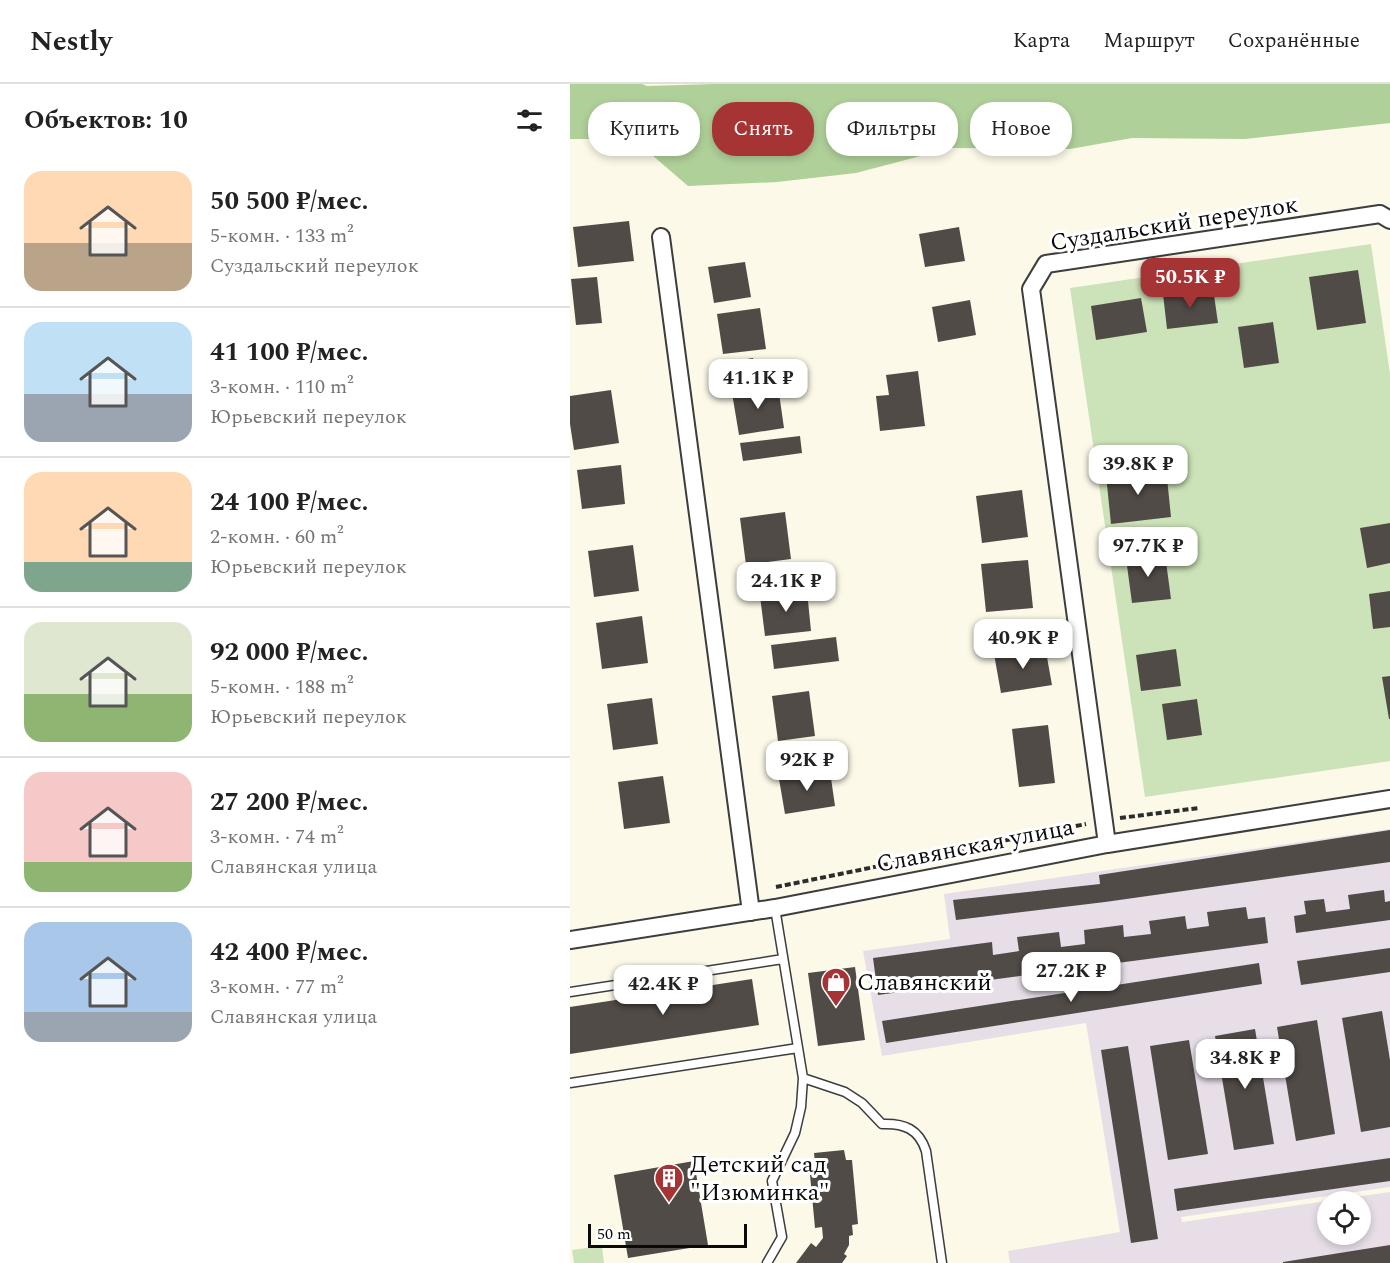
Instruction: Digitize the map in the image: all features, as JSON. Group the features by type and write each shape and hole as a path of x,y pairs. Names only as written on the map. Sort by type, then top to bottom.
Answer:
{"street":[{"name":"Суздальский переулок","path":"1107,844 1031,289 1046,264 1380,214 1390,220"},
{"path":"661,237 751,912"},
{"name":"Славянская улица","path":"570,940 775,908 1107,844 1390,799"}],"lane":[{"path":"767,1263 782,1237 772,1181 795,1133 801,1107 803,1078 775,908"},
{"path":"570,992 783,959"},
{"path":"570,1083 798,1048"},
{"path":"803,1078 845,1092 862,1103 882,1124 904,1125 915,1131 922,1140 926,1151 942,1263"}],"path":[{"path":"748,892 1103,820"}],"shaded area":[{"path":"1390,829 1390,1187 1362,1191 1317,1191 1317,1197 1181,1217 1182,1222 1317,1203 1317,1245 1371,1245 1371,1195 1390,1192 1390,1263 1010,1263 1008,1251 1120,1232 1086,1023 882,1056 863,951 950,939 944,894"}],"green space":[{"path":"570,84 642,84 647,86 715,84 1390,84 1390,123 1245,139 1132,138 1072,149 1072,102 970,102 970,148 958,148 958,102 826,102 826,156 921,156 856,173 777,182 688,186 653,156 700,156 700,102 588,102 588,139 570,139"},
{"path":"1371,244 1390,374 1390,761 1145,797 1070,288"},
{"path":"602,1246 604,1263 574,1263 572,1250"}],"building":[{"path":"629,221 634,261 578,267 573,227"},
{"path":"959,227 965,261 925,267 919,234"},
{"path":"745,262 751,297 714,303 708,267"},
{"path":"1358,270 1366,323 1317,330 1309,277"},
{"path":"597,277 602,323 576,325 571,279"},
{"path":"1213,288 1218,323 1167,329 1163,294"},
{"path":"1141,298 1147,332 1096,340 1091,306"},
{"path":"970,300 976,335 938,342 932,307"},
{"path":"760,308 766,349 723,354 717,314"},
{"path":"1273,322 1279,363 1244,368 1238,327"},
{"path":"753,358 756,374 716,380 713,365"},
{"path":"918,371 925,426 880,431 876,396 889,395 886,375"},
{"path":"778,386 784,428 739,435 732,393"},
{"path":"611,390 619,443 574,450 570,424 570,396"},
{"path":"800,436 802,453 743,461 740,443"},
{"path":"621,465 625,504 582,509 577,470"},
{"path":"1166,468 1171,517 1111,524 1106,475"},
{"path":"1022,490 1028,537 982,543 976,496"},
{"path":"785,512 791,559 746,565 740,518"},
{"path":"1390,523 1390,563 1367,568 1360,528"},
{"path":"633,545 639,591 594,597 588,551"},
{"path":"1165,554 1171,599 1132,603 1126,558"},
{"path":"1028,560 1033,608 986,612 981,564"},
{"path":"807,591 811,631 765,636 760,596"},
{"path":"1390,591 1390,627 1373,629 1369,594"},
{"path":"642,616 648,663 602,669 596,623"},
{"path":"836,637 839,661 774,669 771,645"},
{"path":"1045,646 1052,685 1001,693 994,654"},
{"path":"1176,649 1181,686 1141,691 1136,655"},
{"path":"1390,676 1390,719 1389,719 1382,677"},
{"path":"809,691 815,736 778,741 772,696"},
{"path":"652,698 658,744 613,750 607,704"},
{"path":"1197,699 1202,735 1167,740 1162,704"},
{"path":"1048,725 1055,783 1019,787 1012,729"},
{"path":"830,771 835,806 785,814 779,779"},
{"path":"663,776 670,823 624,829 618,782"},
{"path":"1390,830 1390,862 1105,902 956,920 953,900 1100,884 1099,875"},
{"path":"1384,890 1385,902 1390,901 1390,920 1296,933 1294,916 1306,914 1304,901 1324,899 1326,912 1350,909 1348,895"},
{"path":"1246,907 1248,919 1265,917 1268,943 878,995 873,958 992,942 993,955 1019,951 1017,937 1059,932 1061,947 1085,944 1084,930 1123,925 1124,937 1151,934 1149,921 1185,916 1187,929 1209,926 1207,912"},
{"path":"1390,948 1390,972 1301,985 1297,961"},
{"path":"1259,963 1262,984 886,1043 882,1021"},
{"name":"Славянский","path":"855,967 865,1040 818,1046 808,973"},
{"path":"752,979 759,1025 570,1054 570,1007"},
{"path":"1382,1011 1390,1060 1390,1127 1361,1132 1342,1018"},
{"path":"1317,1020 1335,1134 1296,1141 1277,1027"},
{"path":"1255,1029 1274,1144 1234,1150 1215,1036"},
{"path":"1189,1040 1208,1154 1168,1160 1150,1046"},
{"path":"1128,1046 1158,1239 1131,1243 1101,1050"},
{"path":"844,1150 846,1160 852,1160 858,1224 852,1225 853,1235 849,1236 849,1245 844,1254 847,1256 842,1263 796,1263 811,1243 816,1247 823,1238 822,1227 815,1228 809,1164 815,1163 814,1153"},
{"path":"1390,1158 1390,1181 1177,1211 1174,1189"},
{"name":"Детский сад \"Изюминка\"","path":"694,1161 708,1245 628,1258 614,1175"},
{"path":"1390,1245 1390,1263 1283,1263 1283,1262"}],"place":[{"name":"Славянский","path":"836,1008"},
{"name":"Детский сад \"Изюминка\"","path":"669,1204"}]}
